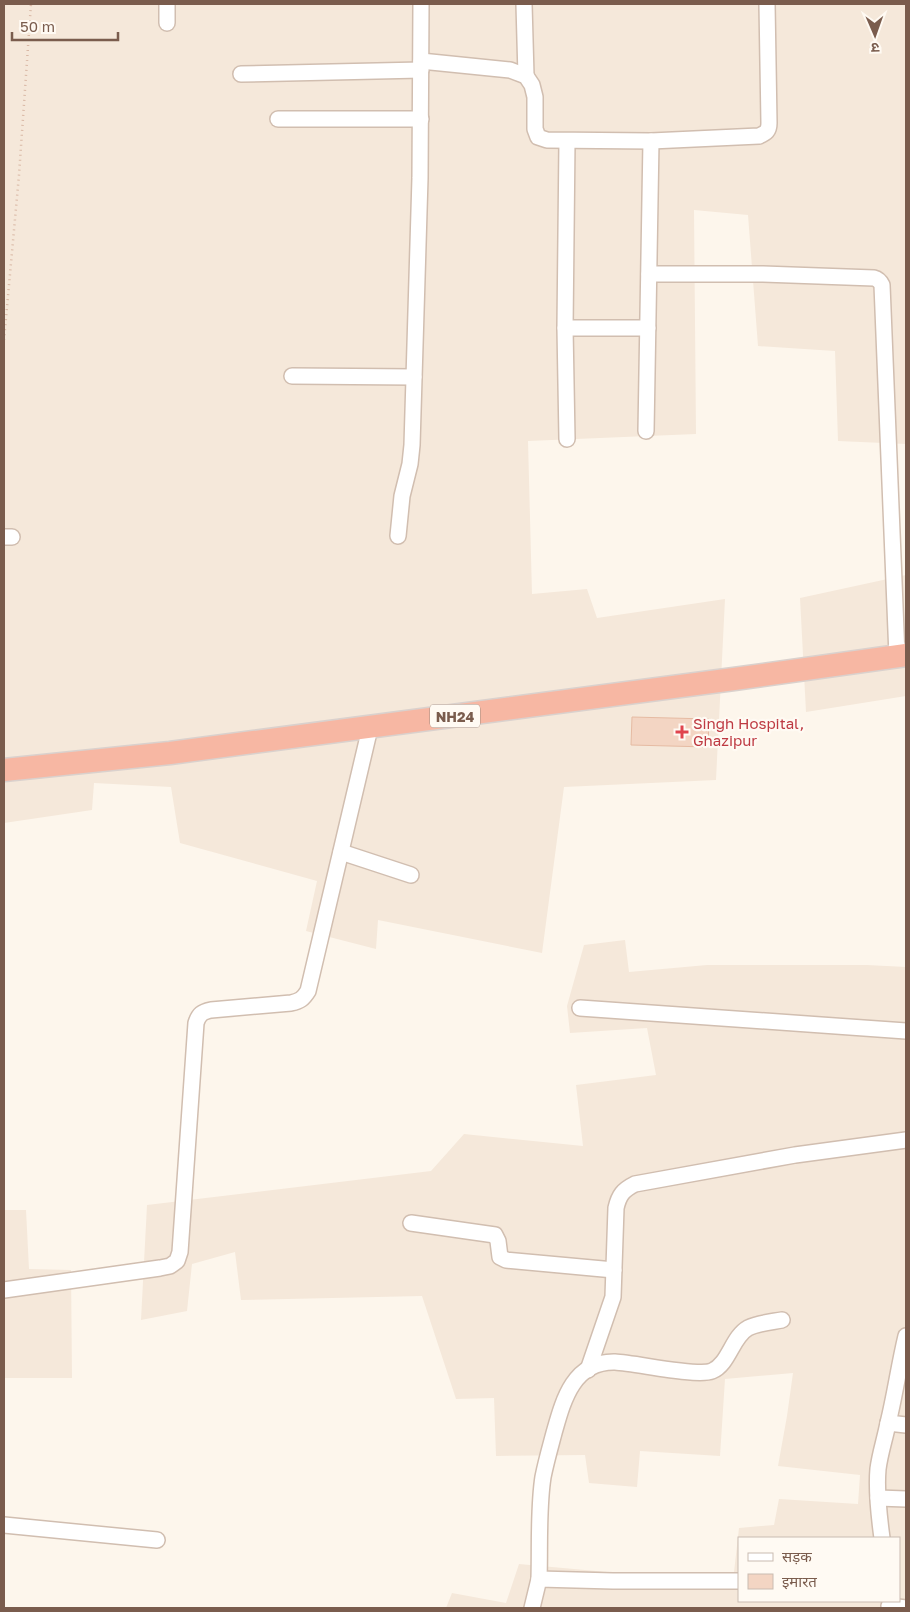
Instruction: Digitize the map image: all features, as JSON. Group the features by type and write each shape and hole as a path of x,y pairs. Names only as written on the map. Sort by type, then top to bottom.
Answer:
{"highway":[{"name":"NH24","path":"4,770 170,753 370,728 901,656"}],"street":[{"path":"167,4 167,23"},
{"path":"398,536 402,496 410,464 414,377 421,119 421,4"},
{"path":"524,4 526,76 532,85 535,97 535,129 538,138 567,141 651,141 759,136 766,134 769,129 767,4"},
{"path":"241,74 421,66 510,70 526,76"},
{"path":"278,119 421,119"},
{"path":"567,141 565,328 567,439"},
{"path":"646,431 651,141"},
{"path":"649,274 763,274 874,278 881,282 901,656"},
{"path":"565,328 648,328"},
{"path":"292,376 414,377"},
{"path":"4,1290 160,1268 170,1266 177,1261 180,1252 198,1016 203,1012 211,1010 300,1001 308,991 370,728"},
{"path":"341,852 411,876"},
{"path":"580,1008 906,1031"},
{"path":"588,1370 613,1297 616,1208 619,1196 625,1189 635,1184 795,1154 906,1140"},
{"path":"412,1223 495,1235 498,1241 500,1257 506,1260 614,1270"},
{"path":"532,1608 539,1579 545,1466 565,1399 572,1384 582,1373 594,1366 610,1362 700,1372 712,1371 721,1365 738,1336 748,1328 782,1320"},
{"path":"882,1537 878,1498 878,1470 906,1340"},
{"path":"888,1423 906,1425"},
{"path":"878,1498 906,1499"},
{"path":"4,1525 157,1540"},
{"path":"539,1579 613,1582 738,1581"},
{"path":"889,1605 906,1608"}],"path":[{"path":"4,340 19,175 31,4"}],"shaded area":[{"path":"4,4 906,4 906,444 838,441 835,351 758,346 748,215 694,210 696,434 528,441 532,594 587,589 597,618 725,599 716,780 564,787 542,953 378,920 376,949 306,931 317,881 180,843 171,787 94,783 92,810 4,823"},
{"path":"906,575 906,696 806,712 800,598"},
{"path":"625,940 629,972 707,965 867,965 906,967 906,1608 446,1608 452,1593 506,1603 519,1564 607,1572 734,1572 739,1528 774,1525 779,1499 858,1504 860,1475 778,1466 793,1373 725,1379 720,1456 640,1451 637,1487 589,1483 585,1455 496,1456 494,1398 456,1399 422,1296 241,1300 235,1252 192,1264 187,1311 141,1320 147,1205 431,1171 464,1134 583,1146 576,1085 656,1075 647,1028 570,1033 567,1006 584,945"},
{"path":"4,1210 26,1210 29,1269 71,1270 72,1378 4,1378"}],"building":[{"path":"632,717 709,719 708,747 631,745"}],"place":[{"name":"Singh Hospital, Ghazipur","path":"682,732"}]}
